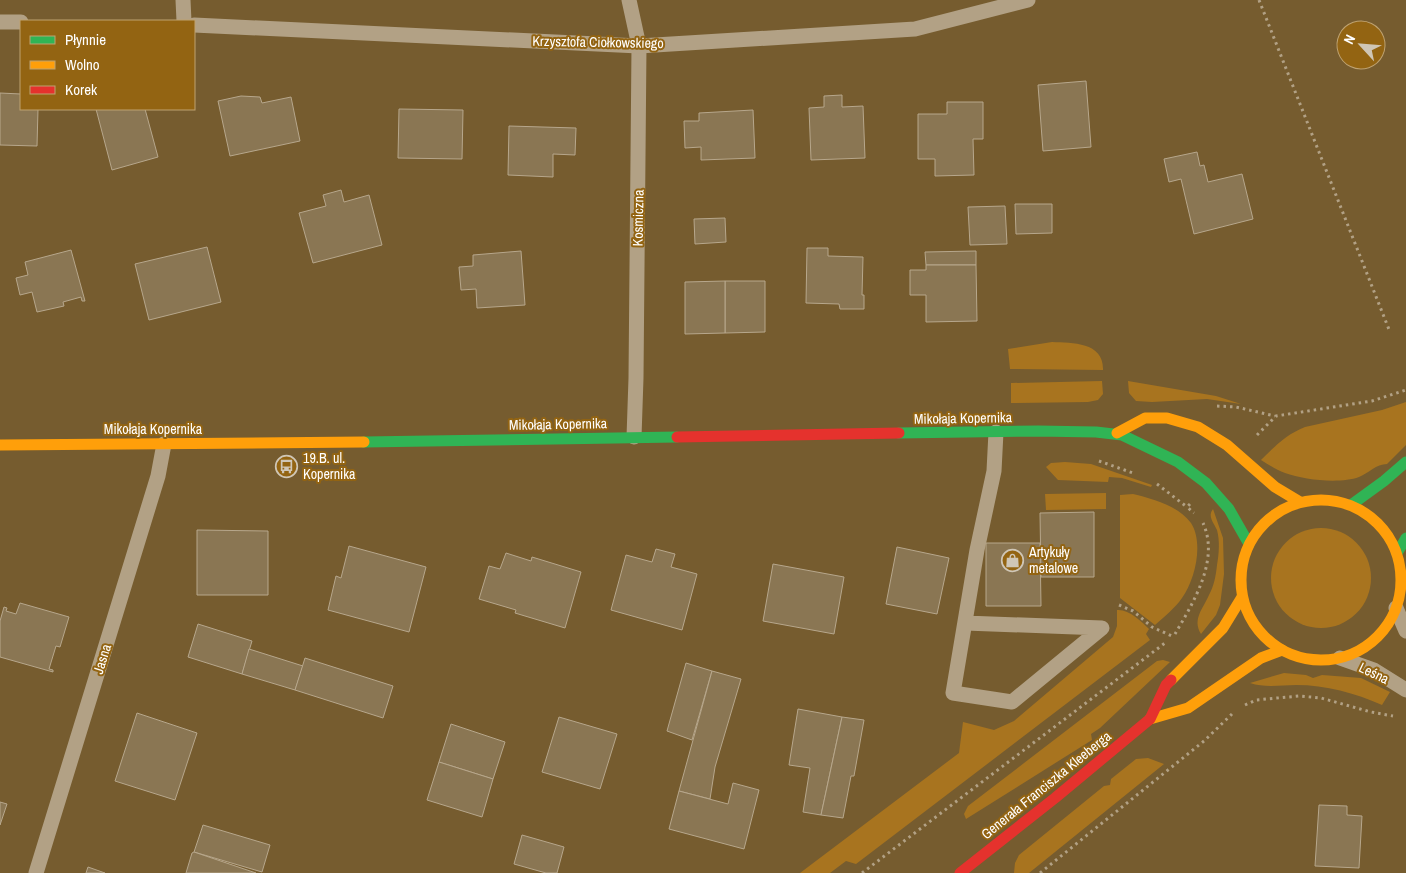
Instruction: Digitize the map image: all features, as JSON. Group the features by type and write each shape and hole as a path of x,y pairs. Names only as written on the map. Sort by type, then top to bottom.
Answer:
{"street":[{"path":"183,0 184,20"},
{"name":"Kosmiczna","path":"629,0 639,46 634,437"},
{"name":"Krzysztofa Ciołkowskiego","path":"195,25 639,46 915,29 1028,0"},
{"path":"0,22 20,22"},
{"name":"Mikołaja Kopernika","path":"1117,433 1146,418 1168,418 1198,427 1227,445 1275,488 1300,502"},
{"path":"964,623 1102,628 1012,702 953,693 964,623 977,550 994,471 996,432"},
{"name":"Mikołaja Kopernika","path":"0,445 996,432 1117,433 1162,452 1199,474 1239,522 1249,544"},
{"name":"Jasna","path":"36,873 158,476 164,444"},
{"path":"1350,505 1384,481 1406,462"},
{"path":"1326,500 1350,505 1366,513 1379,524 1390,538 1397,553 1401,571 1401,590 1396,608 1384,631 1364,648 1340,658 1320,661 1300,658 1282,650 1268,640 1256,628 1248,613 1242,597 1241,570 1249,544 1262,526 1280,511 1300,502 1326,500"},
{"path":"1397,553 1406,538"},
{"name":"Generała Franciszka Kleeberga","path":"1150,719 1166,685 1223,628 1242,597"},
{"path":"1396,608 1406,631"},
{"name":"Generała Franciszka Kleeberga","path":"960,873 1055,798 1150,719 1188,708 1261,658 1282,650"},
{"name":"Leśna","path":"1340,658 1374,670 1406,690"}],"path":[{"path":"1259,0 1390,332"},
{"path":"1251,440 1276,416 1372,401 1406,390"},
{"path":"1101,462 1134,473"},
{"path":"862,873 1173,637 1200,588 1207,557 1207,532 1202,523 1187,507 1165,492 1153,480"},
{"path":"1187,507 1193,500"},
{"path":"1133,611 1152,627 1173,637"},
{"path":"1040,873 1204,741 1238,708 1256,700 1299,696 1321,698 1388,715"}],"shaded area":[{"path":"1052,342 1078,344 1093,349 1102,361 1103,370 1010,369 1008,349"},
{"path":"1102,381 1103,394 1098,400 1088,402 1011,403 1011,383"},
{"path":"1128,381 1216,396 1241,404 1207,399 1136,401 1129,393"},
{"path":"1406,402 1406,445 1387,464 1376,467 1359,477 1332,481 1302,478 1282,472 1261,460 1276,445 1305,427 1382,410"},
{"path":"1051,463 1091,464 1152,485 1151,487 1122,478 1109,477 1108,482 1058,480 1046,467"},
{"path":"1106,493 1106,509 1046,510 1045,494"},
{"path":"1133,494 1172,507 1179,512 1191,523 1197,541 1194,572 1187,590 1170,612 1155,625 1120,598 1120,495"},
{"path":"1213,509 1223,538 1224,574 1220,605 1216,615 1201,634 1198,624 1199,614 1211,592 1218,556 1218,534 1211,517"},
{"path":"1321,528 1331,529 1349,536 1363,550 1370,568 1370,588 1363,606 1349,620 1331,627 1321,628 1311,627 1293,620 1279,606 1272,588 1271,578 1272,568 1279,550 1293,536 1311,529"},
{"path":"1117,610 1130,613 1149,629 1146,634 1150,640 856,864 846,861 830,873 800,873 959,753 963,722 994,730 1014,721 1113,637 1117,626"},
{"path":"1157,661 1170,662 1100,728 1091,734 1092,740 966,819 964,814 968,806"},
{"path":"1284,673 1306,675 1313,678 1322,675 1361,678 1390,692 1382,705 1351,693 1329,688 1307,685 1267,686 1250,683"},
{"path":"1148,758 1164,764 1029,873 1014,873 1015,863 1019,855 1104,786 1110,785 1111,779 1136,759"}],"building":[{"path":"1086,81 1091,147 1043,151 1038,85"},
{"path":"0,93 20,94 20,110 38,110 37,146 0,145"},
{"path":"842,95 842,107 863,106 865,158 811,160 809,108 824,107 824,96"},
{"path":"241,96 260,97 262,103 291,97 300,141 230,156 218,101"},
{"path":"947,102 983,102 983,139 973,139 974,175 935,176 935,159 918,159 918,114 947,114"},
{"path":"399,109 463,110 462,159 398,158"},
{"path":"96,110 145,110 158,157 112,170"},
{"path":"753,110 755,158 701,160 701,147 685,148 684,121 699,121 699,113"},
{"path":"509,126 576,128 575,155 553,154 553,177 508,175"},
{"path":"1197,152 1200,166 1204,165 1208,182 1242,174 1253,219 1194,234 1181,179 1169,182 1164,159"},
{"path":"341,190 344,202 369,195 382,245 313,263 299,213 326,206 323,195"},
{"path":"1015,204 1052,204 1052,233 1016,234"},
{"path":"1005,206 1007,244 970,245 968,207"},
{"path":"725,218 726,242 695,244 694,219"},
{"path":"207,247 221,302 149,320 135,264"},
{"path":"807,248 828,248 828,256 863,257 862,295 864,295 864,309 840,309 839,304 806,303"},
{"path":"71,250 85,301 82,301 81,297 63,302 64,306 37,312 32,292 20,295 16,278 28,275 25,262"},
{"path":"521,251 525,305 477,308 476,289 461,290 459,267 473,266 473,255"},
{"path":"976,251 976,265 926,265 925,252"},
{"path":"926,265 976,265 977,321 926,322 926,295 910,295 910,270 926,270"},
{"path":"725,281 765,281 765,332 725,333"},
{"path":"725,281 725,333 685,334 685,282"},
{"path":"1094,512 1094,577 1041,577 1040,513"},
{"path":"197,530 268,531 268,595 197,595"},
{"name":"Artykuły metalowe","path":"986,543 1040,543 1041,606 986,606"},
{"path":"349,546 426,567 409,632 328,610 336,576 341,578"},
{"path":"897,547 949,558 937,614 886,604"},
{"path":"656,549 675,554 671,567 697,574 682,630 611,610 626,555 652,562"},
{"path":"506,553 531,561 532,557 581,572 565,628 515,613 516,610 479,599 489,566 500,569"},
{"path":"773,564 844,577 834,634 763,621"},
{"path":"20,603 69,617 60,647 56,646 49,669 53,670 53,672 0,657 0,621 4,607 7,608 6,611 16,614"},
{"path":"198,624 252,641 242,674 188,657"},
{"path":"249,649 303,666 295,690 242,674"},
{"path":"305,658 393,686 383,718 295,690"},
{"path":"686,663 712,671 692,740 667,731"},
{"path":"712,671 741,679 715,767 710,799 679,791"},
{"path":"798,709 842,717 821,815 803,812 810,768 789,765"},
{"path":"137,713 197,733 175,800 115,781"},
{"path":"559,717 617,734 600,789 542,772"},
{"path":"842,717 864,720 854,776 851,776 843,818 821,815"},
{"path":"451,724 505,742 493,779 439,762"},
{"path":"439,762 493,779 482,817 427,800"},
{"path":"733,783 759,790 744,849 669,829 679,791 728,804"},
{"path":"0,802 7,804 0,825"},
{"path":"1319,805 1347,806 1347,815 1362,816 1359,868 1315,866"},
{"path":"203,825 270,845 262,872 194,852"},
{"path":"522,835 564,847 557,873 546,873 514,864"},
{"path":"194,852 256,873 186,873 192,853"},
{"path":"88,867 105,873 86,873"}],"traffic: fast":[{"path":"899,433 1038,431 1096,432 1122,435 1178,462 1206,483 1229,509 1249,544"},
{"path":"364,442 677,437"},
{"path":"1351,505 1406,462"},
{"path":"1397,553 1406,538"}],"traffic: slow":[{"path":"1117,433 1145,418 1167,418 1198,427 1227,445 1275,487 1300,502"},
{"path":"0,445 364,442"},
{"path":"1313,500 1329,500 1359,509 1378,523 1395,549 1401,572 1401,580 1401,588 1395,611 1378,637 1359,651 1344,657 1329,660 1313,660 1283,651 1259,631 1250,618 1244,603 1241,588 1241,572 1250,542 1270,518 1283,509 1298,503 1313,500"},
{"path":"1171,680 1223,628 1242,597"},
{"path":"1150,719 1188,708 1261,658 1282,650"}],"traffic: jam":[{"path":"677,437 899,433"},
{"path":"960,873 1055,798 1150,719 1166,685 1171,680"}],"place":[{"name":"19.B. ul. Kopernika","path":"287,466"},
{"name":"Artykuły metalowe","path":"1013,560"}]}
